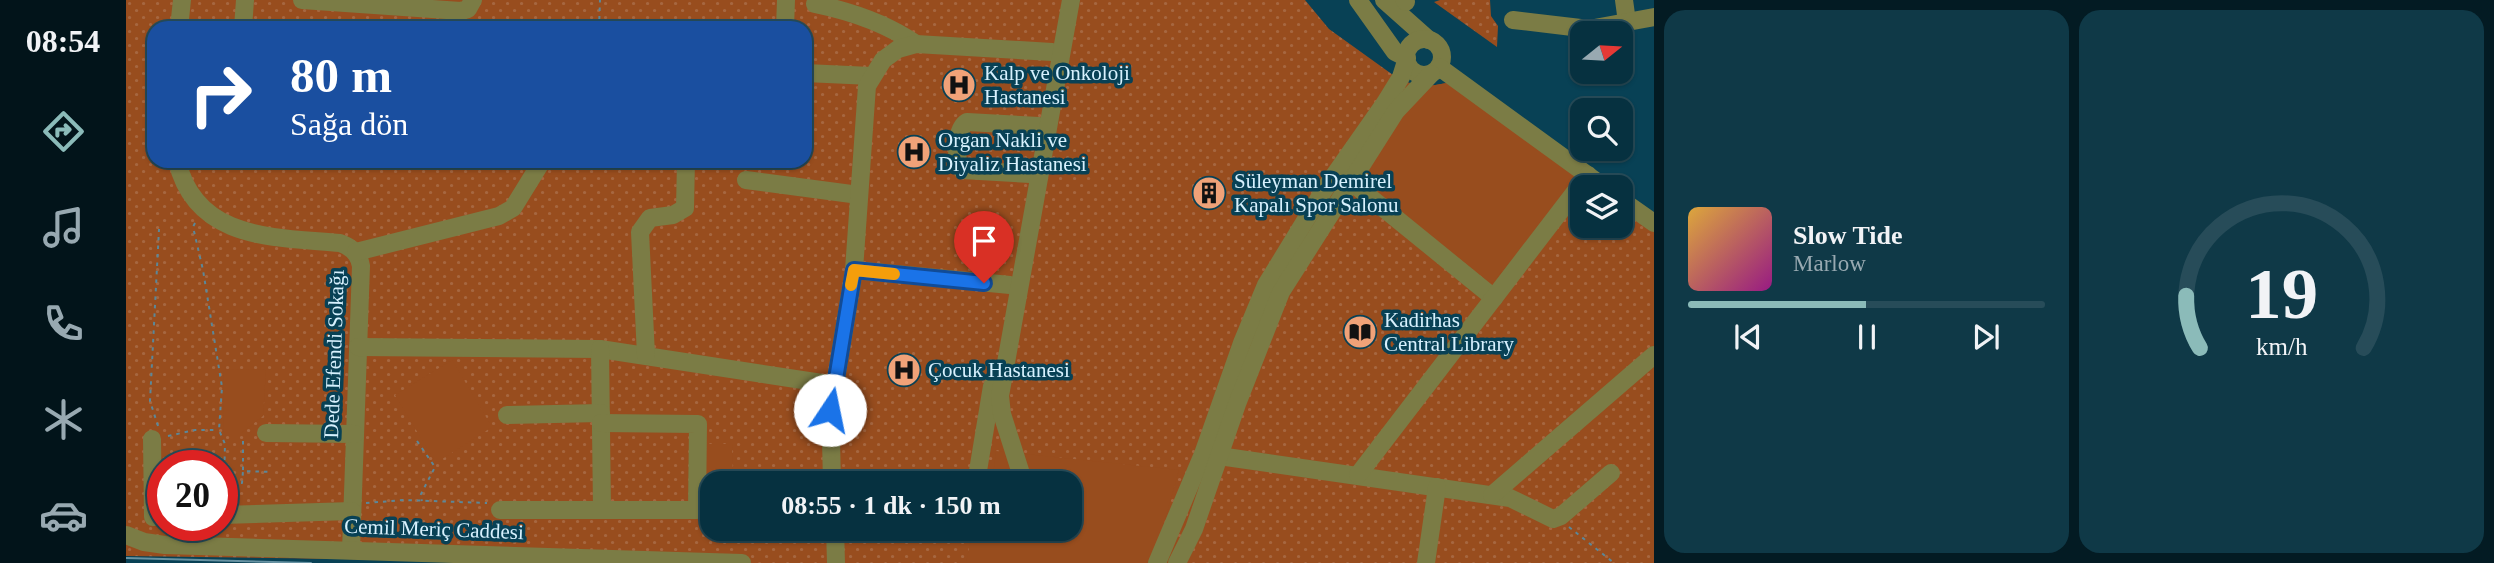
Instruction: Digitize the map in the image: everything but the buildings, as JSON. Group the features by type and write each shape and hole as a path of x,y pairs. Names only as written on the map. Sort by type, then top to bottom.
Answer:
{"street":[{"path":"180,21 182,0"},
{"path":"244,21 245,0"},
{"path":"302,0 461,11 471,7 473,0"},
{"path":"785,21 786,0"},
{"path":"978,471 1061,0"},
{"path":"1020,471 1002,414 1000,396 1071,0"},
{"path":"1357,0 1395,52 1407,58 1415,72 1420,75 1435,71 1588,175"},
{"path":"1177,563 1194,528 1281,292 1400,104 1442,62 1441,51 1429,40 1405,5 1384,0"},
{"path":"1623,0 1626,21"},
{"path":"815,4 841,9 905,36 916,44"},
{"path":"1632,21 1654,17"},
{"path":"1513,20 1570,27"},
{"path":"1157,563 1203,454 1242,343 1266,285 1324,190 1401,77 1407,53 1418,41 1429,40"},
{"path":"832,471 830,396 835,385 854,270 867,86 871,76 890,54 916,44 1052,52"},
{"path":"812,73 871,76"},
{"path":"1030,174 962,170 958,163 960,130 962,124 967,122 1039,126"},
{"name":"Dede Efendi Sokağı","path":"179,168 192,196 209,214 229,227 252,234 340,243 356,252 361,266 355,434 356,508 351,550"},
{"path":"356,252 499,216 513,208 538,168"},
{"path":"646,355 640,232 650,218 673,215 685,208 686,168"},
{"path":"746,180 859,195"},
{"path":"1350,181 1494,298"},
{"path":"1358,475 1570,199"},
{"path":"1633,208 1654,223"},
{"path":"854,270 1010,285"},
{"path":"358,347 600,349 835,385"},
{"path":"600,349 602,509"},
{"path":"1492,495 1654,355"},
{"path":"497,506 697,510 698,424 507,415"},
{"path":"155,432 155,450"},
{"path":"266,433 355,434"},
{"path":"1219,456 1510,498 1547,517 1557,518 1611,472"},
{"path":"1426,563 1437,487"},
{"path":"238,514 356,508"},
{"name":"Cemil Meriç Caddesi","path":"126,535 144,542 165,545 742,563"},
{"path":"835,541 836,563"}],"path":[{"path":"599,21 600,0"},
{"path":"195,223 193,227 203,270 222,387 219,430 225,444 224,482 242,482 243,439"},
{"path":"159,229 150,401 155,432 219,430"},
{"path":"417,441 435,467 420,496 422,502"},
{"path":"243,471 271,472"},
{"path":"356,508 404,500 497,506"},
{"path":"1557,518 1614,563"}],"shaded area":[{"path":"126,0 1305,0 1329,29 1400,80 1424,87 1458,81 1570,177 1570,238 1633,238 1633,210 1654,225 1654,563 630,563 126,556"},
{"path":"1490,0 1491,16 1498,26 1497,47 1434,2"},
{"path":"1458,81 1588,175 1570,175 1570,195 1491,284 1358,178 1424,87"},
{"path":"452,360 492,427 436,463 395,395"},
{"path":"224,369 266,370 263,416 241,433 223,433"},
{"path":"703,444 732,444 733,471 703,471"},
{"path":"996,451 1179,470 1153,563 966,563 971,541 1082,541 1082,471 994,471"}],"tram line":[{"path":"126,558 311,563"}],"slow traffic":[{"path":"851,285 854,270 894,274"}],"place":[{"name":"Kalp ve Onkoloji Hastanesi","path":"959,85"},
{"name":"Organ Nakli ve Diyaliz Hastanesi","path":"914,152"},
{"name":"Süleyman Demirel Kapalı Spor Salonu","path":"1209,193"},
{"name":"Kadirhas Central Library","path":"1360,332"},
{"name":"Çocuk Hastanesi","path":"904,370"}],"route":[{"path":"830,410 830,396 835,385 854,270 984,283"}]}
